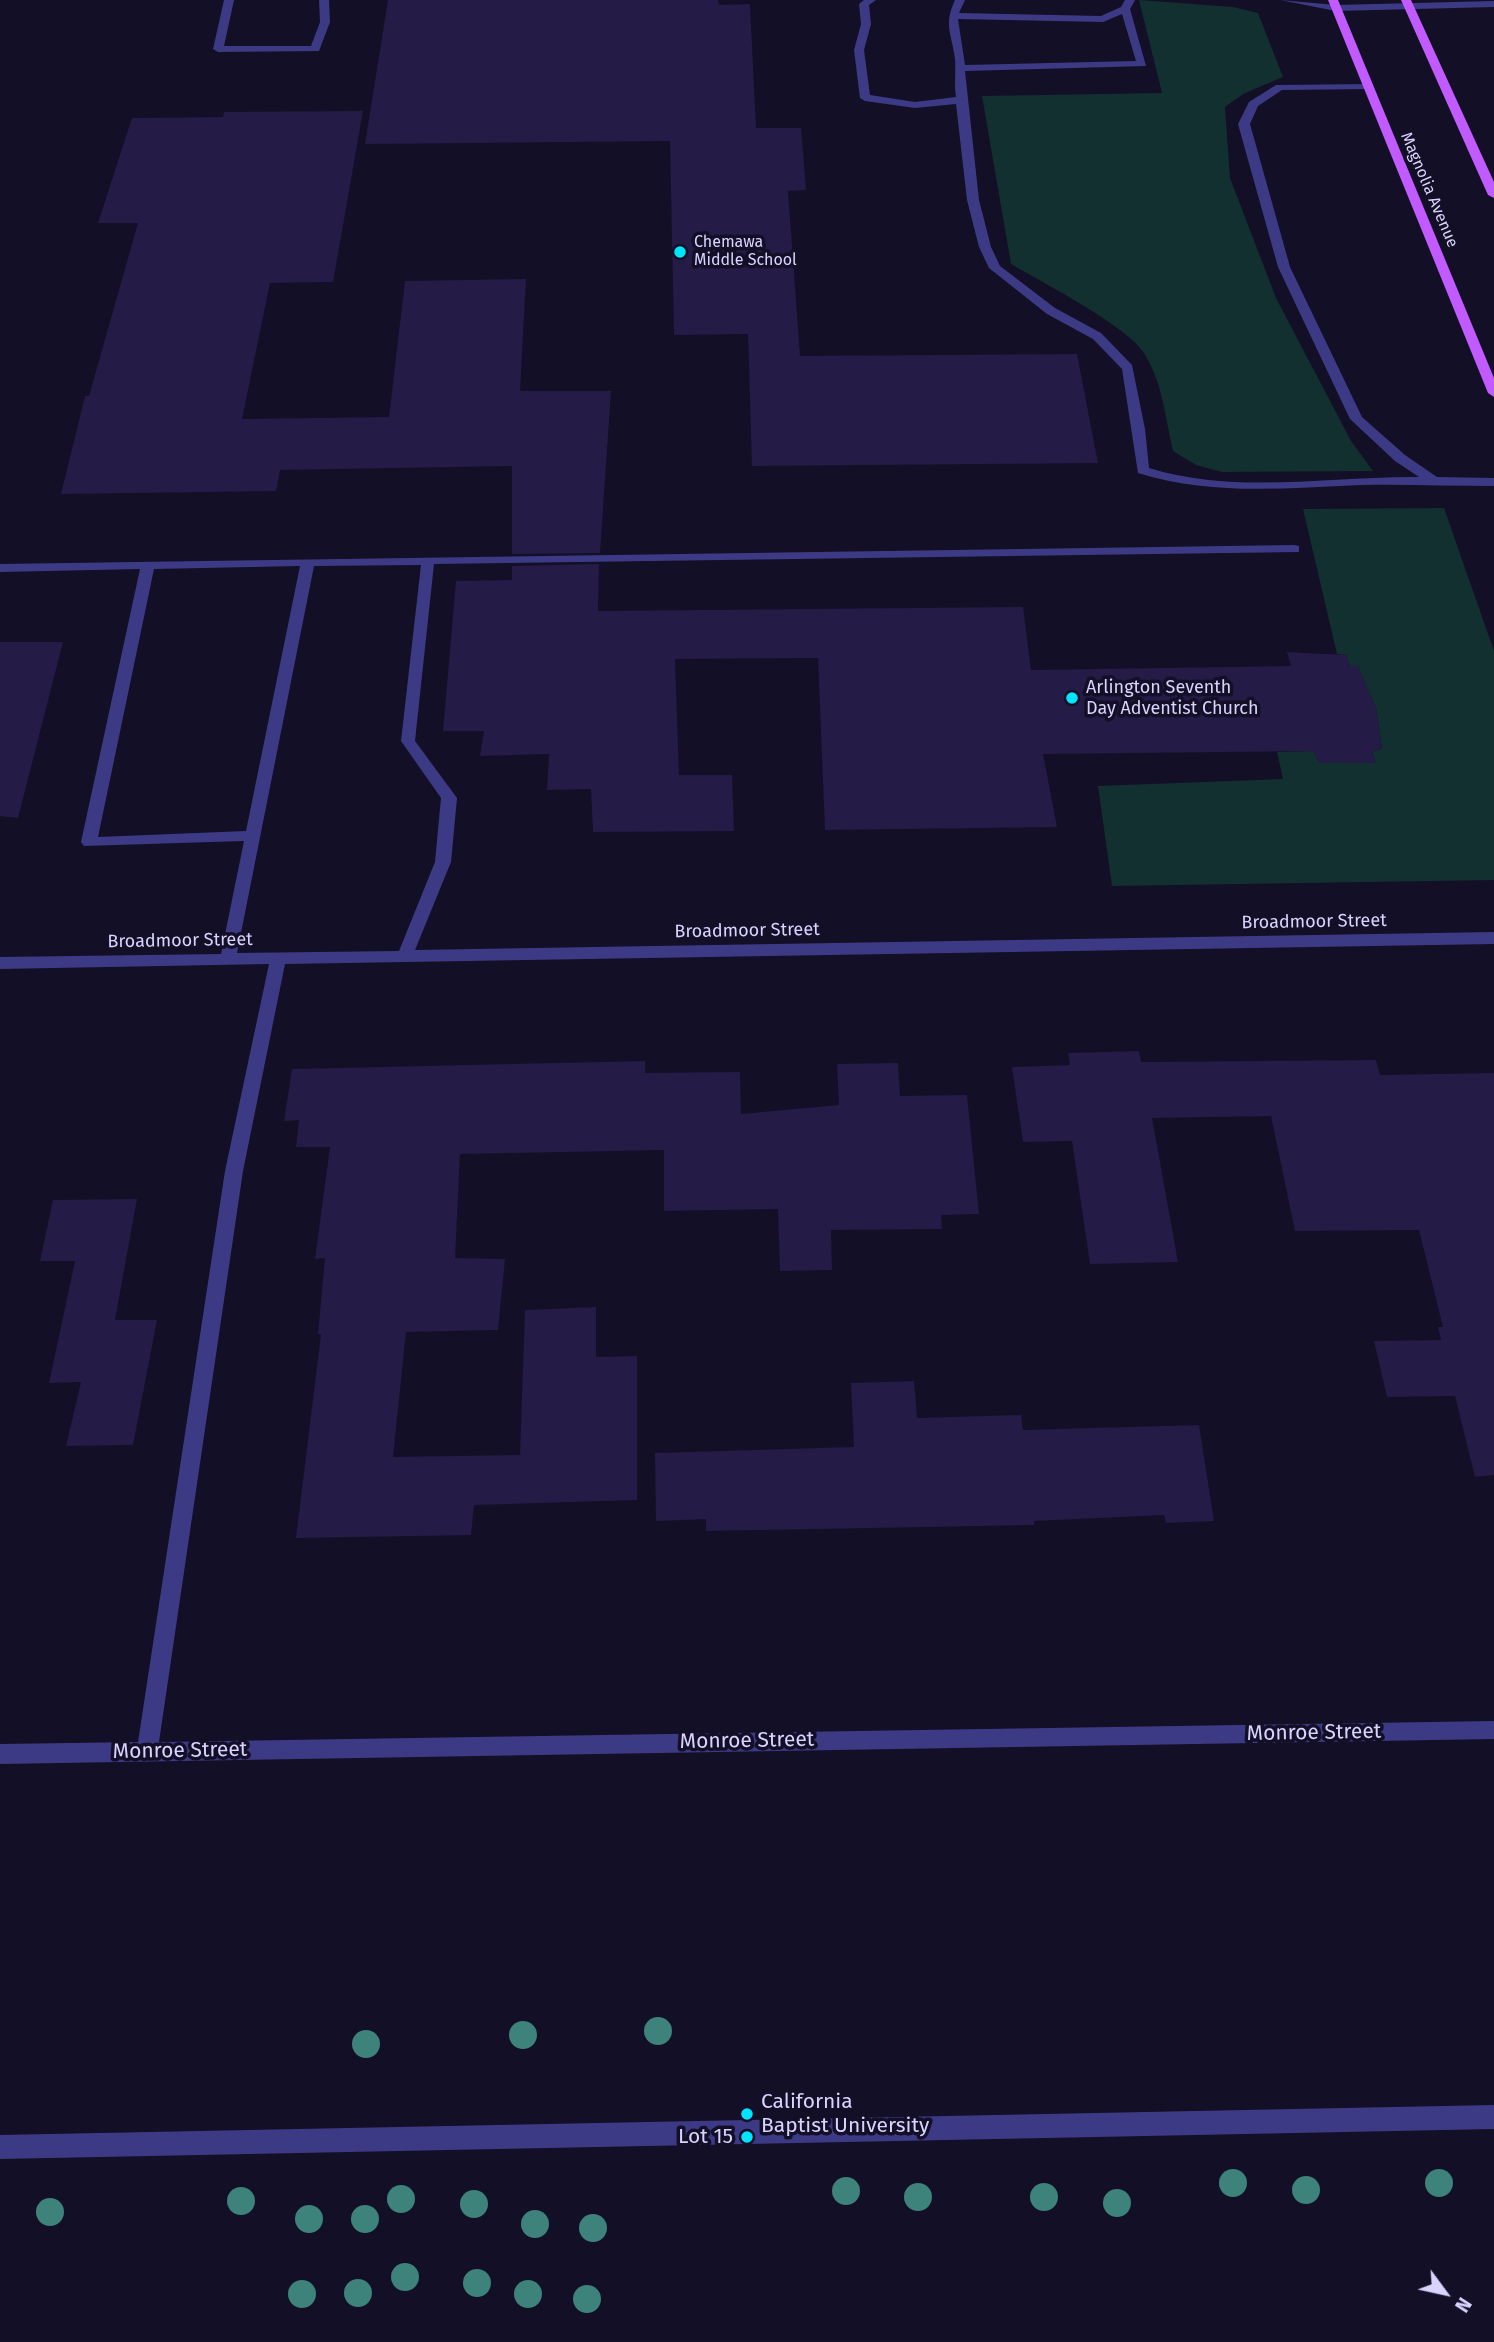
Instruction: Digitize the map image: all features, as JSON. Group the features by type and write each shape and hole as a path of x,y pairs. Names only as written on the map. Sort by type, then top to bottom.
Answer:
{"main road":[{"path":"1407,3 1494,195"},
{"name":"Magnolia Avenue","path":"1335,4 1494,393"}],"street":[{"path":"229,0 218,49 315,49 325,22 324,0"},
{"path":"871,0 864,4 866,24 859,50 865,98 915,105 961,100"},
{"path":"960,0 953,16 961,100 973,200 985,247 995,268 1051,310 1097,336 1128,368 1143,470 1172,481 1240,486 1494,482"},
{"path":"1285,0 1335,4 1494,4"},
{"path":"953,16 1103,19 1128,4 1142,64 960,68"},
{"path":"1368,86 1280,87 1253,104 1244,124 1284,267 1356,419 1400,458 1434,481"},
{"path":"0,568 1294,549"},
{"path":"404,957 443,862 449,798 408,741 428,561"},
{"path":"228,959 308,562"},
{"path":"148,565 89,842 251,836"},
{"name":"Broadmoor Street","path":"0,963 1494,938"},
{"path":"147,1751 234,1171 278,959"},
{"name":"Monroe Street","path":"0,1754 1494,1730"},
{"path":"0,2147 1494,2117"}],"green space":[{"path":"1139,0 1233,7 1258,13 1283,77 1243,94 1225,107 1230,178 1276,298 1351,441 1373,471 1222,472 1196,465 1173,451 1154,372 1141,349 1100,316 1011,264 982,96 1162,93"},
{"path":"1444,508 1494,651 1494,880 1112,886 1098,786 1283,779 1277,752 1314,751 1319,763 1376,763 1372,751 1382,749 1376,708 1358,667 1350,666 1346,655 1337,654 1303,509"}],"building":[{"path":"388,0 718,0 719,5 750,4 756,128 801,128 806,190 788,191 800,356 1077,354 1098,463 752,466 748,334 674,335 670,141 365,144"},
{"path":"363,111 333,282 270,283 242,419 389,417 405,281 526,279 520,391 611,391 600,553 512,554 512,466 280,470 276,491 61,494 85,396 89,396 138,223 98,223 132,118 223,117 224,112"},
{"path":"599,564 598,611 1023,607 1031,670 1291,666 1287,652 1346,655 1350,666 1358,666 1376,708 1382,749 1372,751 1376,763 1319,763 1314,751 1043,754 1057,827 825,830 818,658 675,659 679,775 732,775 734,831 593,832 591,789 547,790 549,754 480,756 484,731 443,731 456,581 512,580 512,566"},
{"path":"0,642 63,642 18,818 0,816"},
{"path":"1139,1051 1141,1062 1376,1060 1380,1075 1494,1073 1494,1475 1475,1477 1455,1396 1387,1397 1374,1341 1441,1340 1438,1327 1443,1327 1419,1230 1295,1231 1271,1116 1152,1118 1178,1262 1090,1264 1072,1141 1023,1142 1012,1067 1070,1065 1068,1053"},
{"path":"645,1061 645,1073 740,1072 741,1114 839,1105 837,1064 898,1063 900,1096 967,1095 979,1214 941,1215 942,1229 831,1230 832,1270 780,1271 778,1209 664,1211 664,1150 460,1154 455,1258 505,1259 498,1330 406,1332 393,1457 520,1455 525,1310 596,1307 596,1357 637,1356 637,1500 474,1505 471,1535 296,1538 321,1334 318,1334 325,1258 315,1259 330,1147 296,1147 299,1120 284,1121 292,1069"},
{"path":"137,1199 115,1320 157,1320 133,1445 66,1446 81,1382 49,1383 75,1261 40,1261 53,1200"},
{"path":"914,1381 917,1418 1021,1415 1023,1430 1199,1425 1214,1521 1166,1523 1164,1515 1034,1521 1034,1525 706,1531 706,1519 656,1521 655,1453 854,1447 851,1383"}],"place":[{"name":"Chemawa Middle School","path":"680,252"},
{"name":"Arlington Seventh Day Adventist Church","path":"1072,698"},
{"name":"California Baptist University","path":"747,2114"},
{"name":"Lot 15","path":"747,2137"}]}
